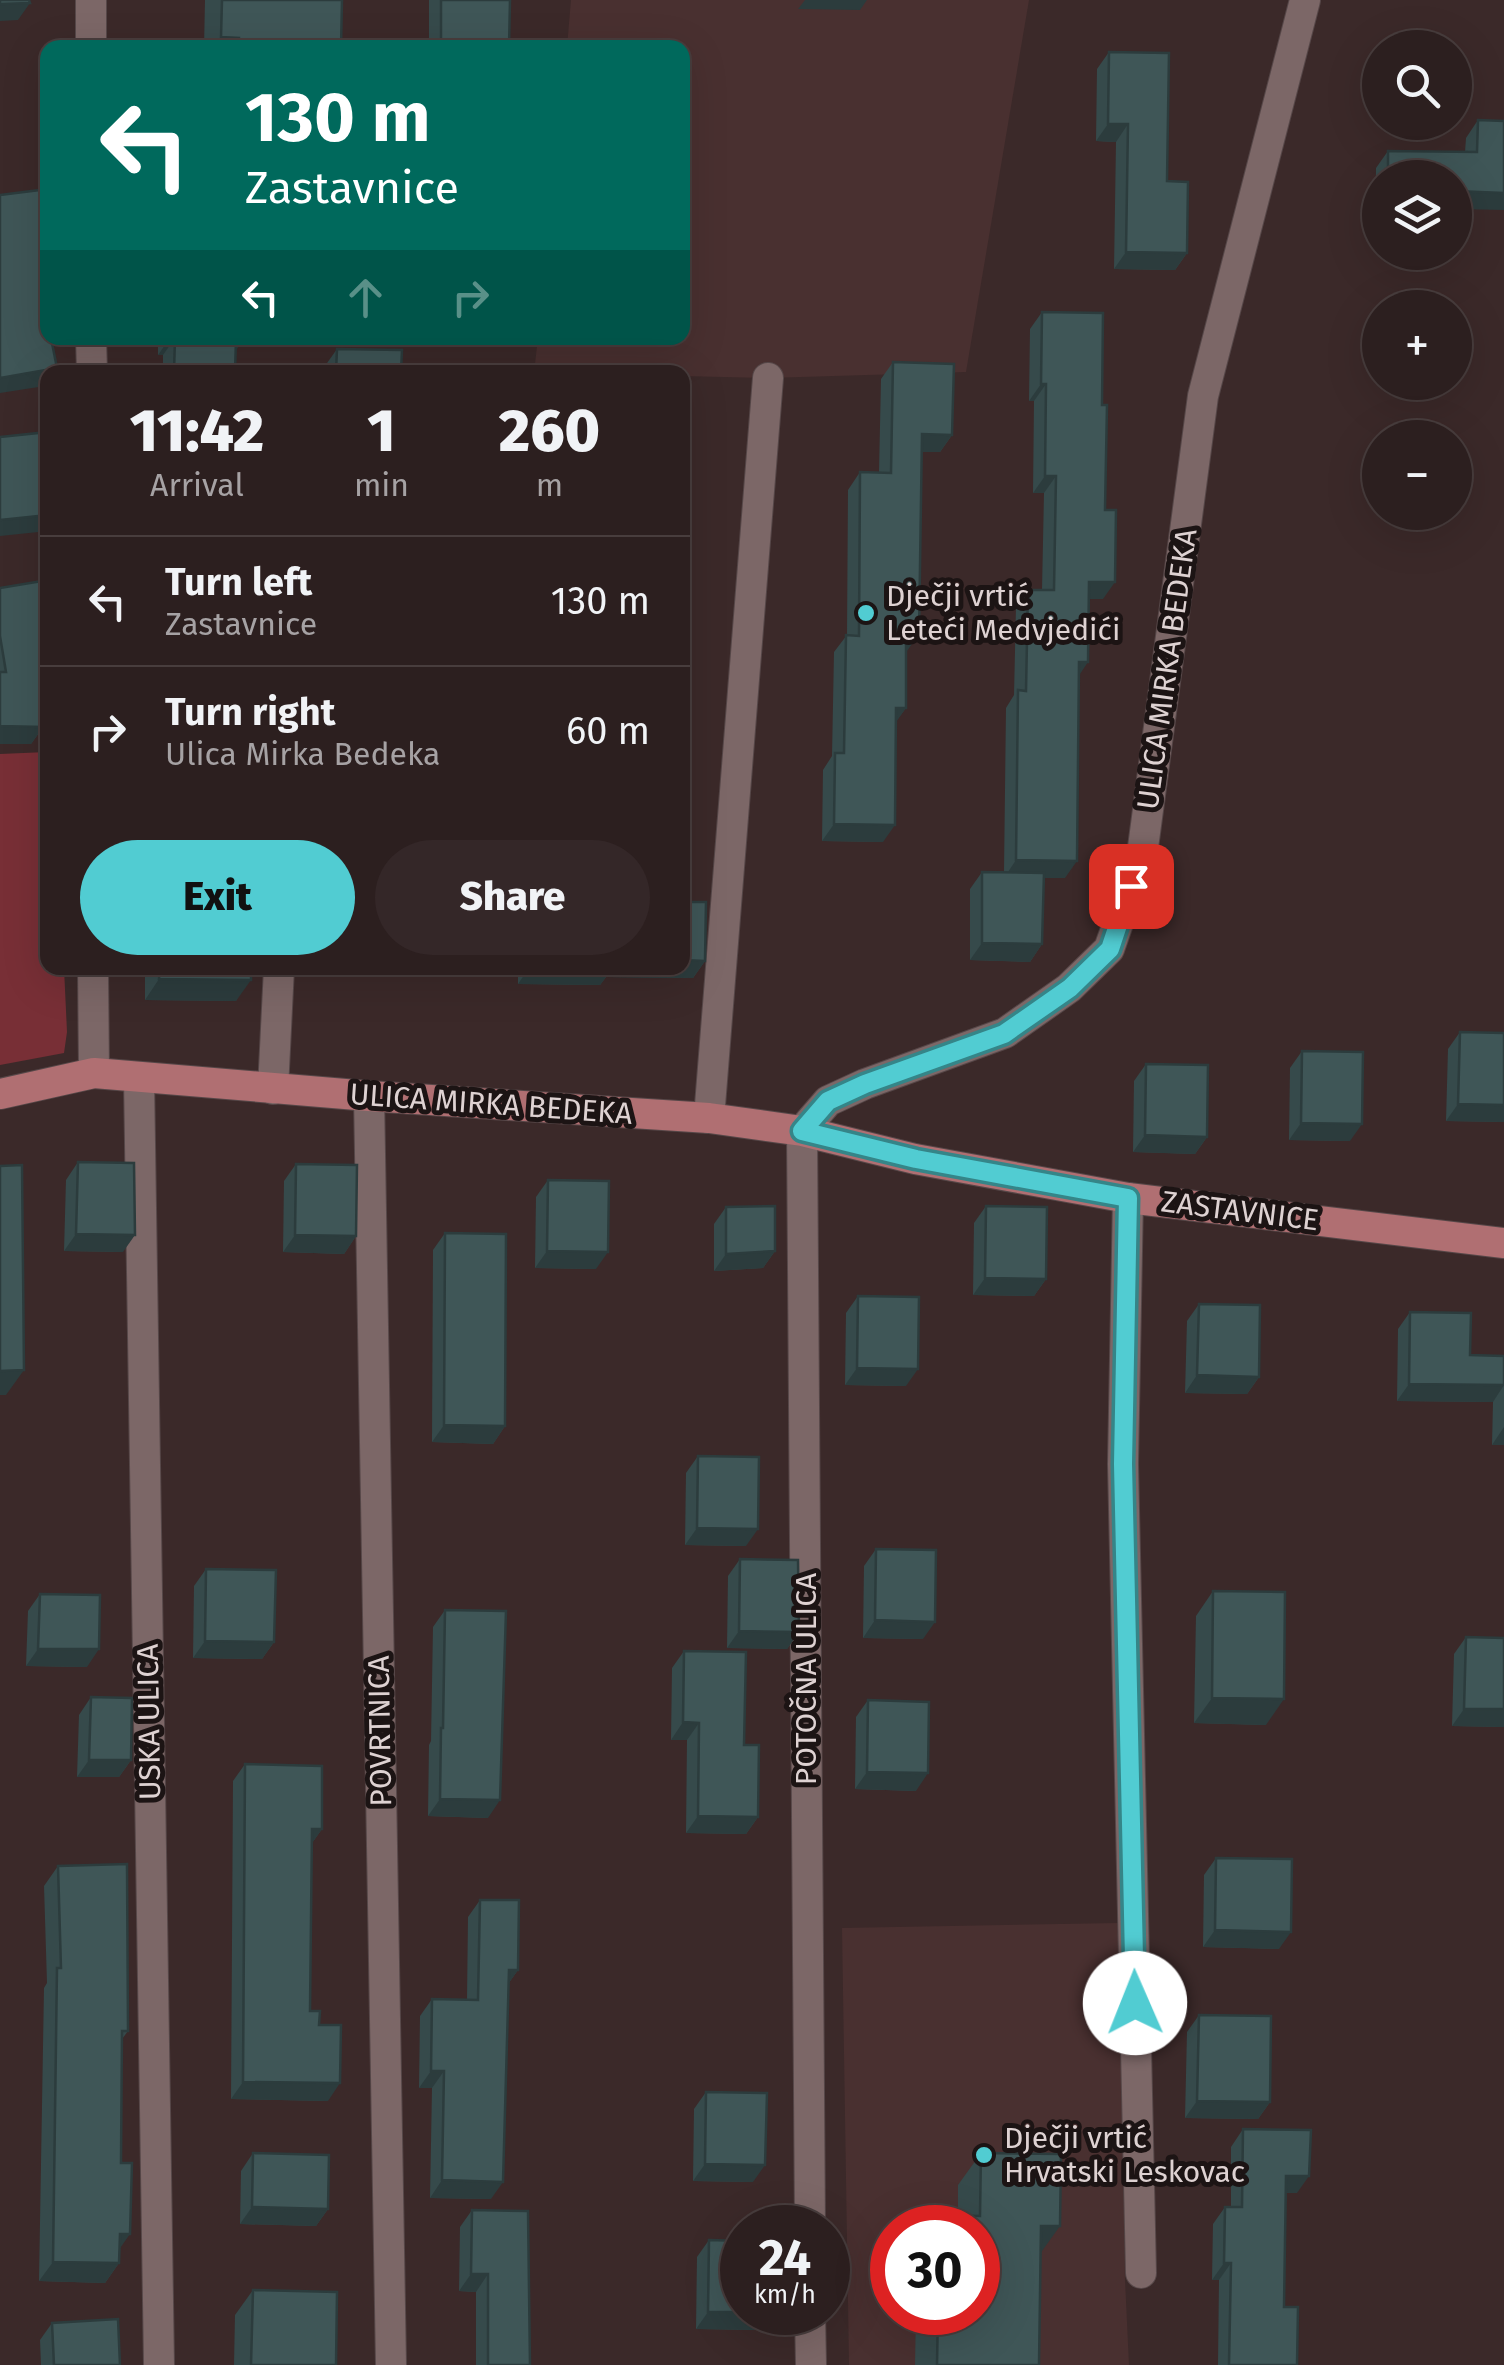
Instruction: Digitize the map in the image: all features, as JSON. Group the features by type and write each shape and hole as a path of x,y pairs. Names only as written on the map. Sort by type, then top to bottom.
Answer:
{"main road":[{"name":"ULICA MIRKA BEDEKA","path":"0,1094 94,1073 709,1118 802,1131"},
{"name":"ZASTAVNICE","path":"802,1131 916,1159 1128,1198 1504,1243"}],"street":[{"path":"90,0 91,40"},
{"name":"ULICA MIRKA BEDEKA","path":"802,1131 828,1101 1004,1034 1070,988 1110,949 1142,855 1203,396 1305,0"},
{"path":"709,1118 768,378"},
{"path":"93,975 94,1073"},
{"path":"273,1089 279,975"},
{"name":"USKA ULICA","path":"139,1079 160,2365"},
{"name":"POVRTNICA","path":"370,1096 391,2365"},
{"name":"POTOČNA ULICA","path":"802,1131 810,2205"},
{"path":"1128,1198 1123,1464 1140,2273"},
{"path":"810,2335 811,2365"}],"shaded area":[{"path":"571,0 1029,0 966,372 768,378 690,376 690,365 535,365 537,345 690,345 690,40 568,40"},
{"path":"40,752 40,975 64,975 67,1032 64,1053 0,1065 0,754"},
{"name":"Dječji vrtić Hrvatski Leskovac","path":"1119,1923 1129,2365 849,2365 850,2205 846,2205 842,1928"}],"building":[{"path":"0,0 29,0 30,3 0,4"},
{"path":"222,0 342,0 341,40 221,37"},
{"path":"441,0 510,0 509,40 441,40"},
{"path":"1109,52 1169,53 1167,181 1188,182 1187,253 1126,252 1128,124 1108,124"},
{"path":"1478,120 1504,121 1504,193 1472,192 1472,160 1388,160 1388,151 1477,152"},
{"path":"40,190 40,345 52,345 56,365 40,365 40,371 0,378 0,195"},
{"path":"1042,312 1103,313 1102,405 1107,405 1105,510 1116,510 1115,582 1089,582 1088,662 1079,662 1077,861 1016,860 1018,690 1026,691 1028,590 1054,590 1056,476 1045,476"},
{"path":"175,345 236,345 235,365 174,365"},
{"path":"337,349 402,350 401,365 336,365"},
{"path":"893,362 954,364 952,435 922,434 919,634 906,633 906,708 896,708 895,825 834,824 835,753 844,753 846,635 859,636 860,472 891,473"},
{"path":"40,433 40,516 0,520 0,437"},
{"path":"40,581 40,727 0,726 0,672 6,672 0,636 0,588"},
{"path":"982,872 1044,873 1042,944 982,943"},
{"path":"690,902 706,902 705,961 690,960"},
{"path":"159,975 251,975 251,980 159,979"},
{"path":"1460,1032 1504,1033 1504,1105 1458,1104"},
{"path":"1302,1051 1363,1052 1362,1124 1301,1123"},
{"path":"1146,1064 1208,1065 1207,1137 1145,1135"},
{"path":"78,1162 134,1163 135,1235 76,1234"},
{"path":"296,1164 357,1165 356,1236 295,1235"},
{"path":"22,1165 24,1370 0,1371 0,1166"},
{"path":"548,1180 609,1181 608,1252 547,1251"},
{"path":"775,1206 775,1251 726,1254 726,1207"},
{"path":"986,1206 1047,1207 1046,1279 985,1278"},
{"path":"445,1233 506,1234 505,1426 444,1425"},
{"path":"858,1296 919,1297 918,1369 857,1368"},
{"path":"1199,1304 1260,1305 1259,1377 1197,1375"},
{"path":"1410,1312 1471,1313 1470,1355 1504,1356 1504,1385 1409,1384"},
{"path":"698,1456 759,1457 758,1529 697,1528"},
{"path":"876,1549 936,1550 935,1622 875,1620"},
{"path":"740,1559 798,1560 799,1632 739,1631"},
{"path":"206,1569 276,1570 274,1642 205,1641"},
{"path":"1213,1591 1285,1592 1284,1699 1212,1698"},
{"path":"40,1594 100,1595 99,1649 38,1649"},
{"path":"445,1610 506,1611 500,1800 440,1799"},
{"path":"1466,1637 1504,1638 1504,1709 1464,1709"},
{"path":"684,1651 746,1652 744,1745 759,1745 758,1817 698,1816 699,1723 683,1722"},
{"path":"91,1697 132,1698 131,1760 89,1760"},
{"path":"868,1700 929,1702 928,1773 867,1772"},
{"path":"245,1764 322,1766 322,1829 312,1829 310,2011 320,2011 319,2025 341,2025 340,2083 243,2082"},
{"path":"1216,1858 1292,1859 1291,1932 1215,1930"},
{"path":"127,1864 128,2031 122,2031 121,2163 132,2163 130,2234 120,2234 119,2263 53,2262 57,1968 61,1968 58,1866"},
{"path":"480,1900 519,1900 518,1970 509,1970 503,2182 442,2180 444,2071 431,2071 432,1999 478,2000"},
{"path":"1199,2015 1271,2016 1270,2102 1197,2101"},
{"path":"706,2092 767,2093 765,2165 705,2164"},
{"path":"1243,2129 1311,2130 1309,2176 1286,2176 1284,2307 1298,2307 1297,2365 1229,2365 1231,2263 1224,2263 1225,2207 1242,2207"},
{"path":"253,2153 329,2155 328,2209 252,2207"},
{"path":"981,2153 1061,2154 1060,2226 1041,2226 1039,2365 937,2365 938,2335 1000,2335 1000,2205 980,2205"},
{"path":"472,2210 528,2211 530,2365 488,2365 488,2274 471,2274"},
{"path":"709,2240 720,2240 720,2312 708,2312"},
{"path":"253,2290 337,2292 336,2365 251,2365"},
{"path":"118,2319 120,2365 54,2365 52,2323"}],"place":[{"name":"Dječji vrtić Leteći Medvjedići","path":"866,613"},
{"name":"Dječji vrtić Hrvatski Leskovac","path":"984,2155"}],"route":[{"path":"1131,886 1110,949 1070,988 1004,1034 828,1101 802,1131 916,1159 1128,1198 1123,1464 1135,2003"}]}
